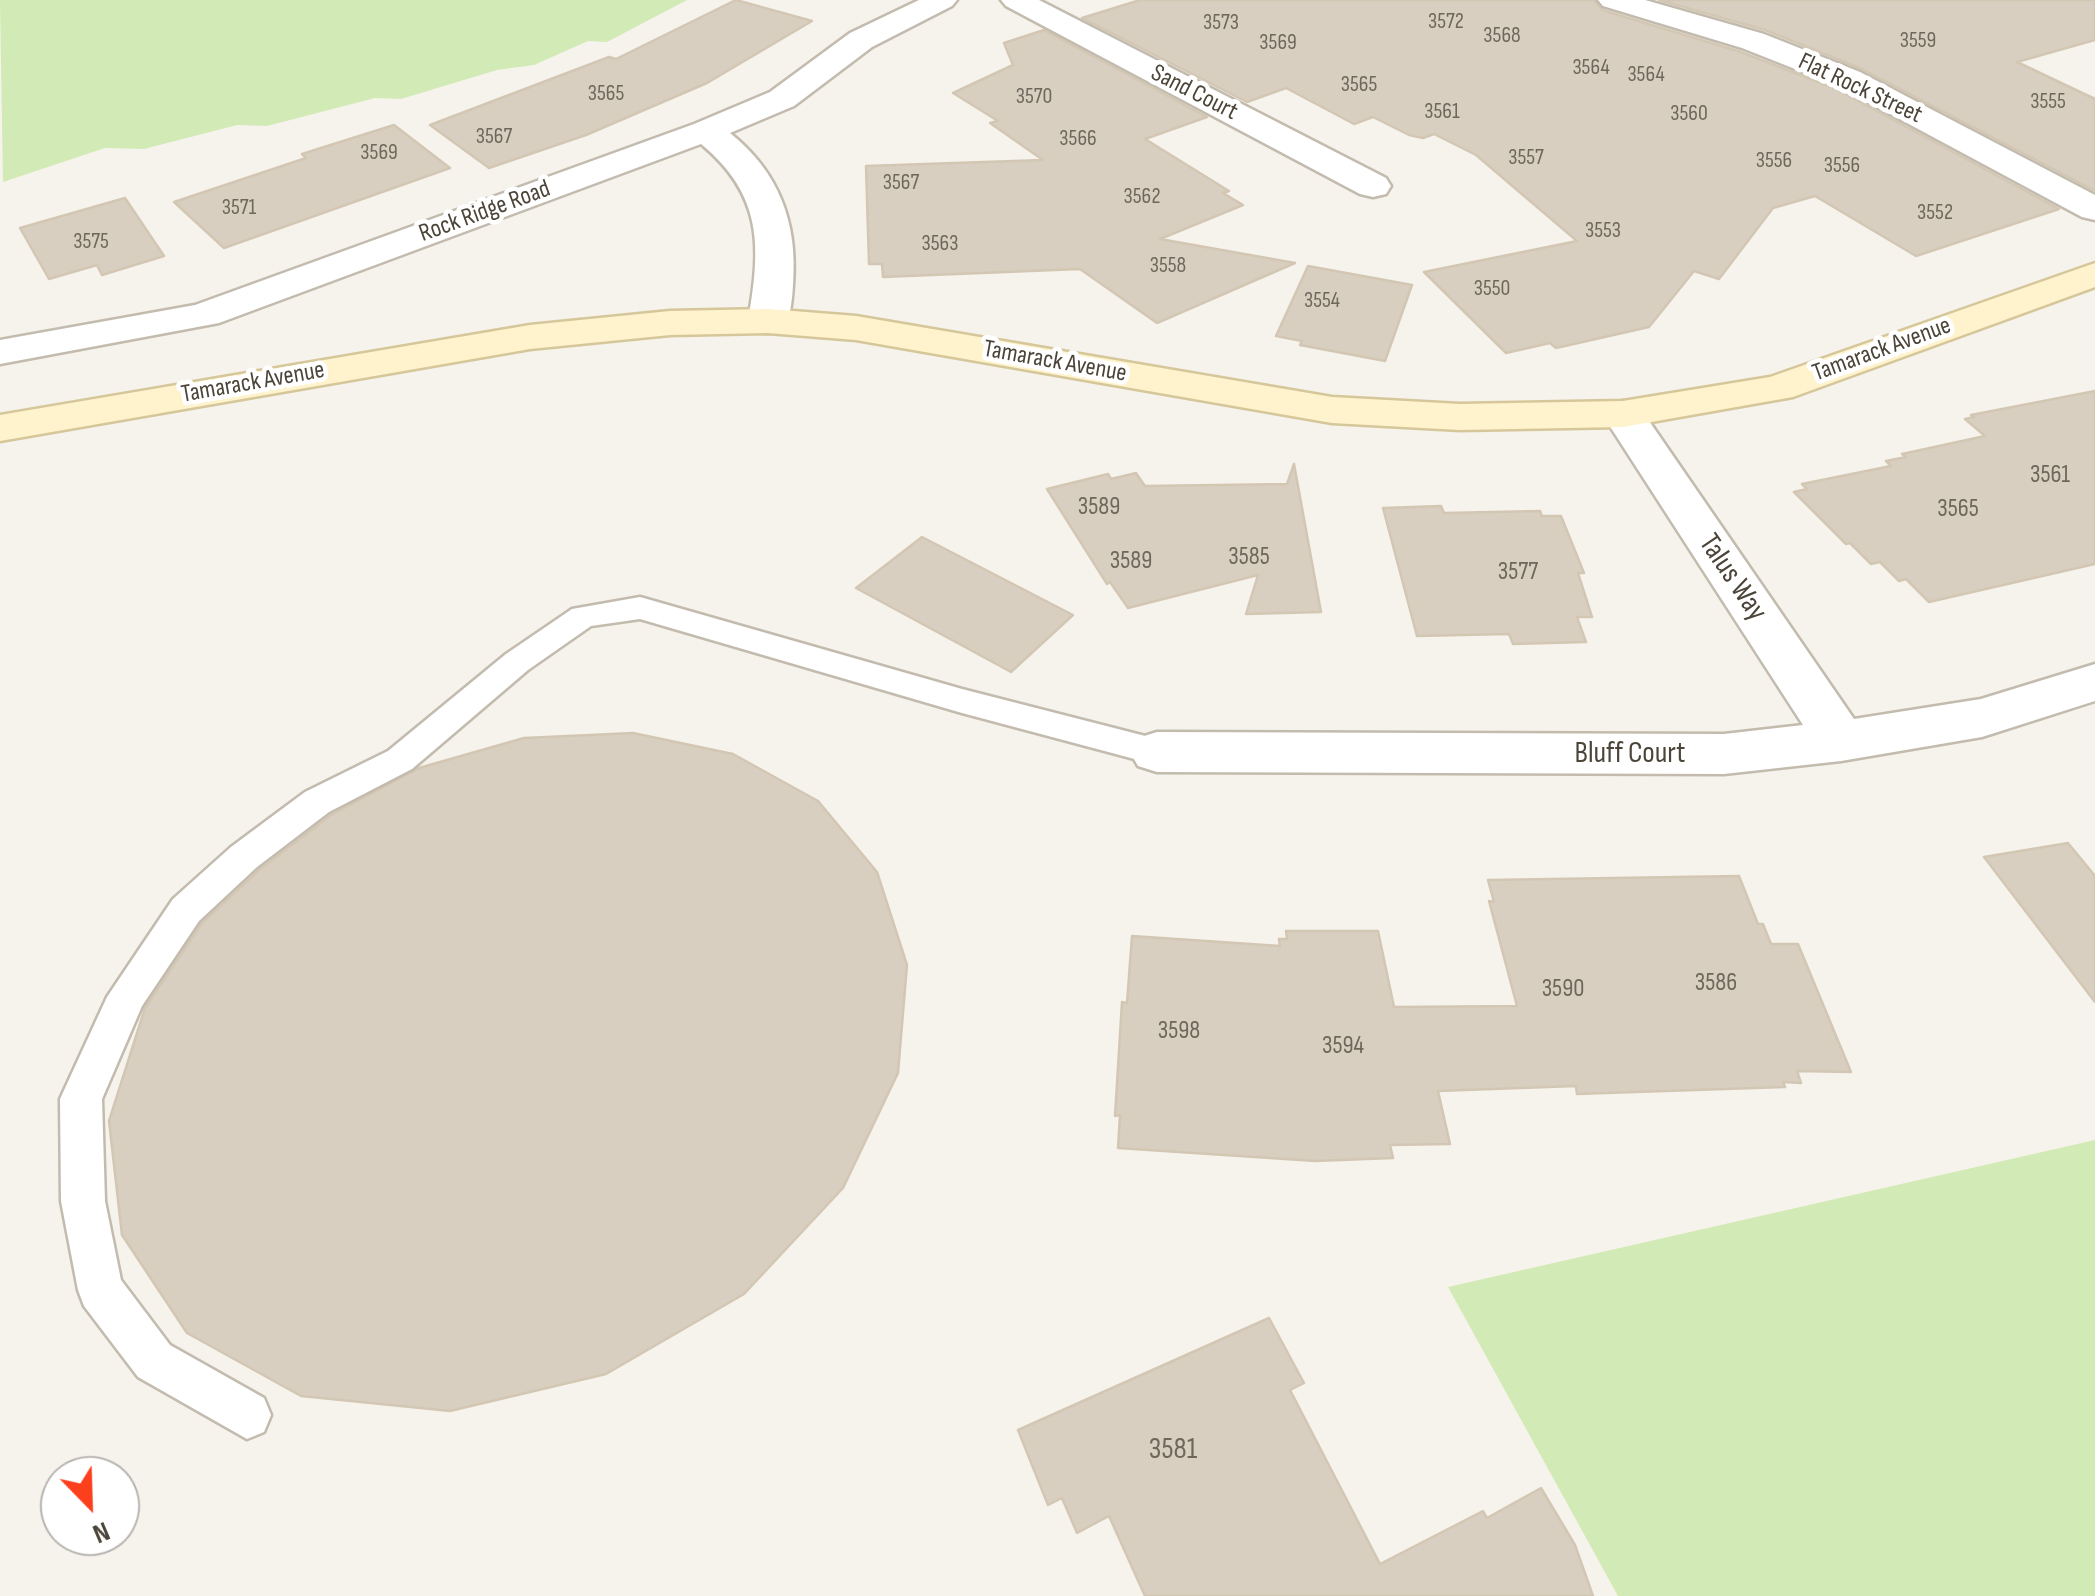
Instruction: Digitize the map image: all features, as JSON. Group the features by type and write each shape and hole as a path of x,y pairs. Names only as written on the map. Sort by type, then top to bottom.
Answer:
{"main road":[{"name":"Tamarack Avenue","path":"0,428 530,336 670,323 768,321 856,328 1332,410 1460,416 1623,414 1778,388 2095,274"}],"street":[{"name":"Rock Ridge Road","path":"0,352 54,346 205,315 706,132 782,100 861,40 942,0"},
{"name":"Sand Court","path":"1016,0 1372,186"},
{"name":"Flat Rock Street","path":"1613,0 1754,41 1850,79 2095,209"},
{"path":"706,132 734,152 774,214 778,272 768,321"},
{"name":"Talus Way","path":"1623,414 1841,741"},
{"name":"Bluff Court","path":"1156,752 1724,754 1841,741 1982,718 2095,682"}],"lane":[{"path":"247,1415 154,1361 100,1290 83,1201 81,1099 127,996 186,910 244,857 317,802 400,760 517,662 582,616 640,608 962,701 1156,752"}],"green space":[{"path":"0,0 687,0 607,42 588,41 534,65 497,70 401,99 375,98 267,126 237,125 144,149 105,148 3,182"},
{"path":"2095,1140 2095,1596 1618,1596 1448,1287"}],"building":[{"path":"736,0 812,21 707,83 586,135 489,168 430,125 609,57 616,59"},
{"path":"1140,0 1594,0 1602,10 1741,52 1836,89 2059,209 1916,256 1815,196 1773,208 1719,279 1694,271 1649,327 1556,348 1550,343 1506,353 1424,272 1577,241 1476,155 1434,134 1423,138 1409,135 1373,117 1354,124 1286,88 1247,102 1082,18"},
{"path":"1659,0 2095,0 2095,40 2017,62 2095,99 2095,191 1862,69 1765,30"},
{"path":"1044,30 1207,117 1145,139 1229,191 1223,193 1243,205 1160,239 1295,263 1157,323 1080,269 883,277 882,264 869,264 866,166 1043,160 990,123 998,121 953,93 1013,65 1004,43"},
{"path":"394,125 450,168 224,248 174,202 306,158 302,154"},
{"path":"125,198 164,256 102,275 97,265 49,279 20,228"},
{"path":"1308,266 1412,285 1385,361 1300,345 1302,341 1276,336"},
{"path":"2095,391 2095,564 1929,602 1906,579 1899,581 1880,562 1871,564 1850,543 1846,544 1794,492 1807,489 1802,484 1891,466 1886,461 1906,457 1902,454 1985,436 1965,419 1974,417 1971,415"},
{"path":"1294,464 1321,612 1246,614 1258,575 1128,608 1110,582 1107,584 1047,489 1108,474 1111,479 1136,473 1145,486 1287,484"},
{"path":"1441,506 1444,513 1540,511 1542,516 1561,516 1584,573 1578,573 1592,617 1577,617 1586,642 1513,644 1509,634 1417,636 1383,508"},
{"path":"922,537 1073,615 1011,672 856,588"},
{"path":"633,733 733,754 818,801 877,872 907,965 898,1073 843,1188 744,1294 606,1374 450,1411 301,1396 187,1333 122,1235 109,1121 145,1008 202,923 259,870 331,815 419,768 524,738"},
{"path":"2068,843 2095,876 2095,1002 1984,857"},
{"path":"1739,876 1758,924 1763,924 1771,944 1798,944 1851,1072 1797,1071 1801,1083 1783,1082 1785,1087 1577,1094 1576,1086 1438,1091 1450,1144 1390,1145 1393,1158 1315,1161 1118,1148 1120,1115 1115,1116 1122,1002 1127,1003 1132,936 1280,946 1279,939 1287,939 1286,931 1378,931 1394,1007 1517,1006 1489,901 1494,902 1488,880"},
{"path":"1269,1318 1304,1383 1290,1390 1380,1564 1483,1511 1487,1518 1541,1488 1575,1545 1593,1596 1145,1596 1109,1516 1077,1533 1062,1498 1048,1505 1018,1430"}]}
